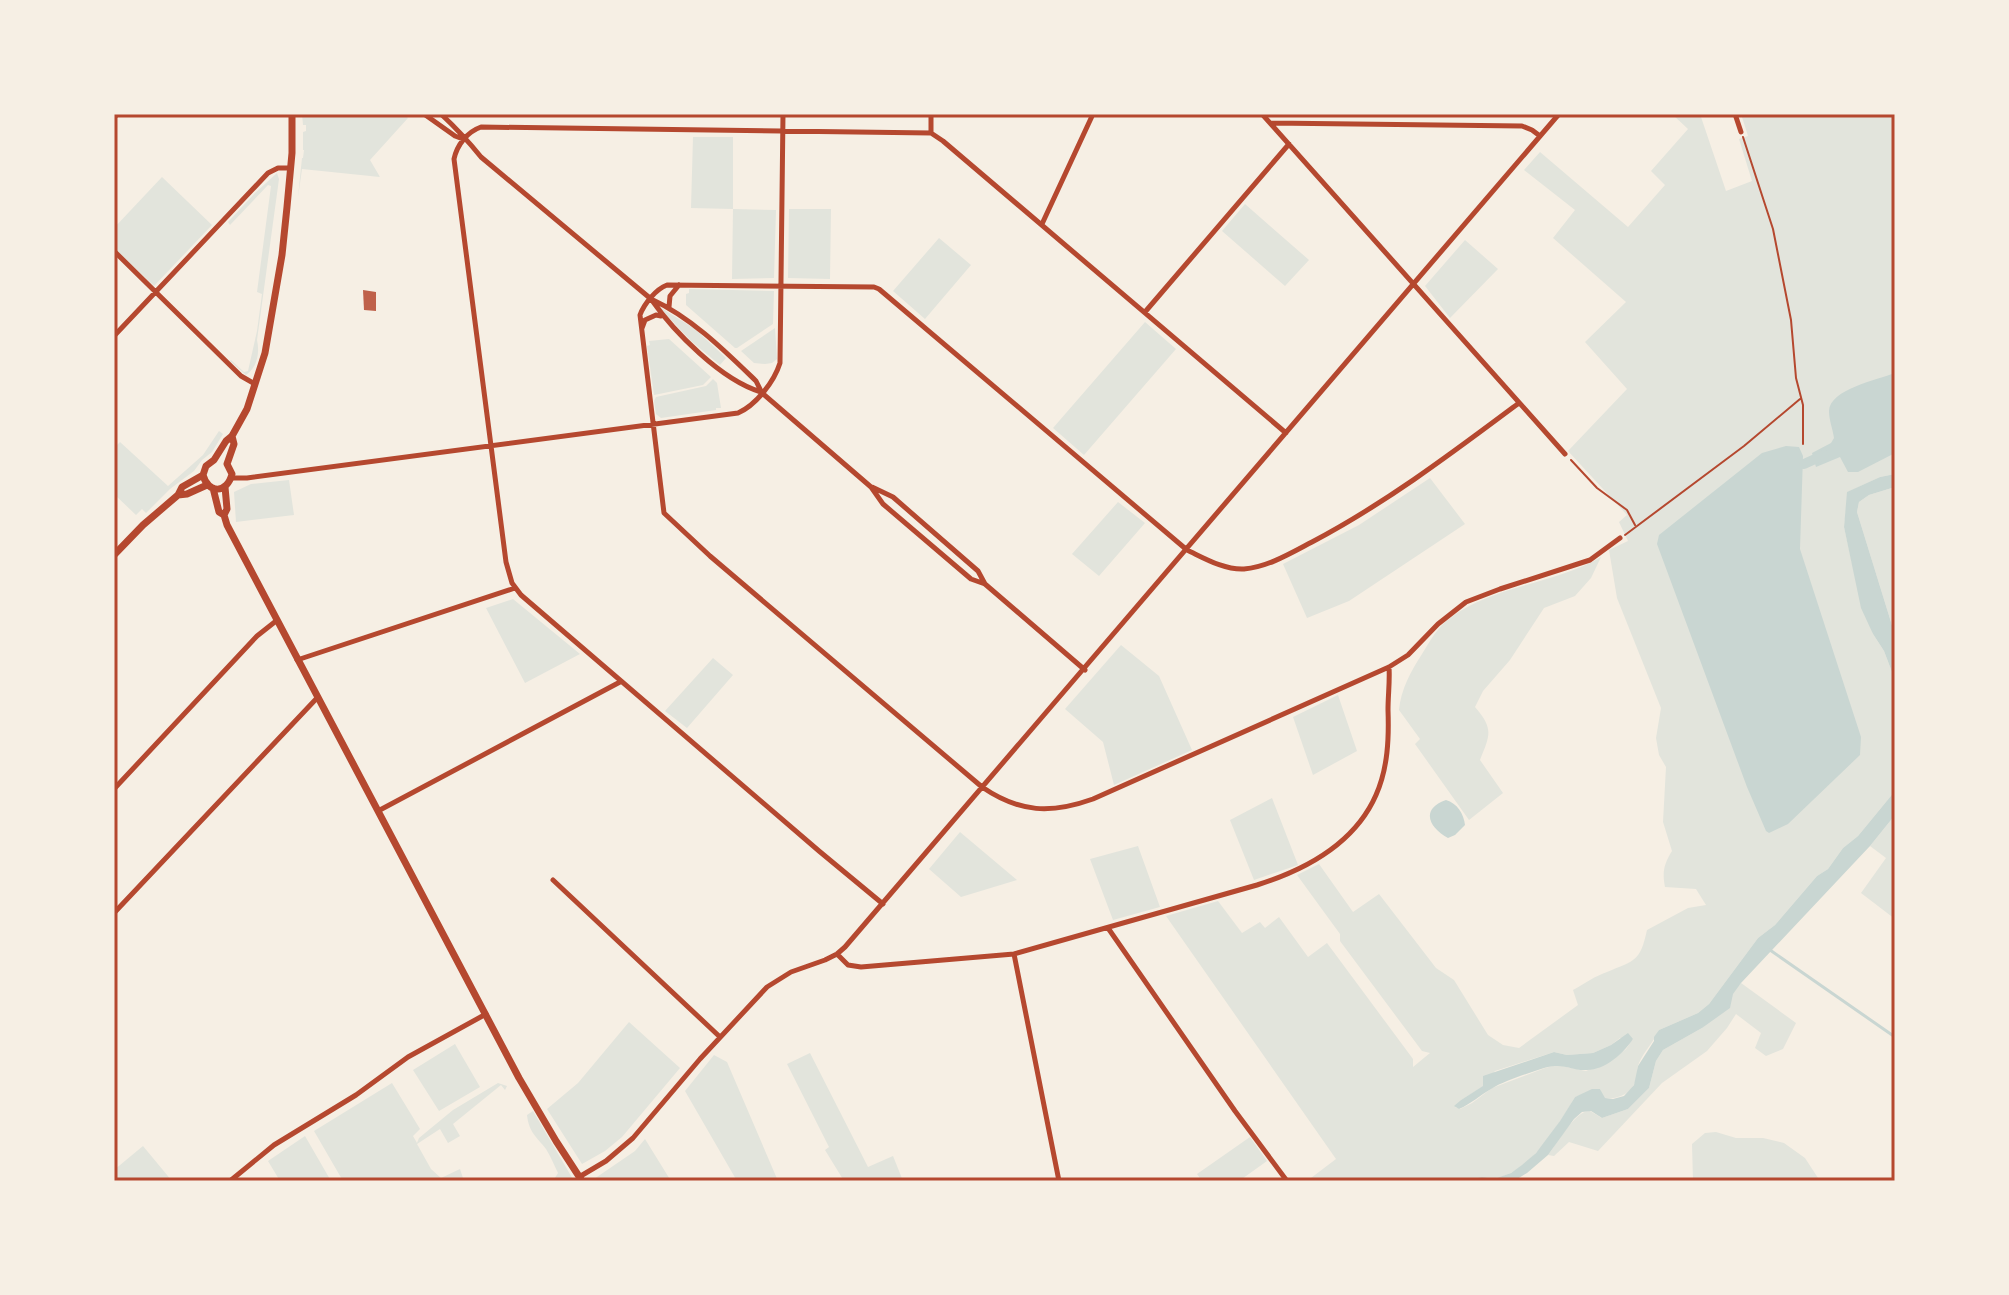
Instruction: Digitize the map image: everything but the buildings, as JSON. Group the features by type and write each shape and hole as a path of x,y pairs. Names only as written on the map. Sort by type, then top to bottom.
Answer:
{"street":[{"path":"114,555 180,490 203,475 206,466 232,436 247,409 267,343 282,255 291,168 292,114"},
{"path":"424,114 464,139"},
{"path":"441,114 481,157 651,299 695,326 730,356 756,381 762,393"},
{"path":"231,478 745,410 777,373 780,363 783,114"},
{"path":"931,114 931,133"},
{"path":"1042,224 1093,114"},
{"path":"1262,114 1565,454"},
{"path":"203,475 276,621 526,1091 581,1179 633,1138 757,996 776,980 837,954 845,947 1559,114"},
{"path":"1735,114 1741,132"},
{"path":"1270,123 1522,126 1540,136"},
{"path":"883,904 620,682 515,588 506,562 454,159 469,133 481,127 931,133 1286,433"},
{"path":"1145,312 1289,144"},
{"path":"114,336 268,173 278,168 291,168"},
{"path":"114,251 241,376 256,385"},
{"path":"670,308 670,296 679,285"},
{"path":"1519,403 1417,480 1352,522 1274,561 1241,569 1224,566 1187,550 879,289 781,285 663,286 640,312 664,513 982,787 1027,809 1070,807 1120,788 1389,667 1408,655 1438,624 1466,602 1590,560 1620,538"},
{"path":"651,299 685,340 719,369 748,388 762,393 871,487 883,504 971,579 985,584"},
{"path":"641,333 645,320 656,315 663,316"},
{"path":"227,464 234,444 232,436"},
{"path":"214,460 227,464 231,471 231,478 225,487 227,511 224,515"},
{"path":"178,495 210,486 225,487"},
{"path":"871,487 893,497 978,571 985,584 1085,670"},
{"path":"921,536 928,528"},
{"path":"297,660 515,588"},
{"path":"114,789 257,636 276,621"},
{"path":"837,954 848,965 861,967 1014,954 1292,873 1351,832 1376,796 1389,738 1389,667"},
{"path":"377,811 620,682"},
{"path":"114,913 317,698"},
{"path":"553,880 720,1037"},
{"path":"1108,928 1287,1181"},
{"path":"1014,954 1059,1181"},
{"path":"230,1181 274,1145 356,1095 408,1057 486,1014"}],"path":[{"path":"1741,132 1773,229 1791,320 1796,378 1803,405 1803,444"},
{"path":"1620,538 1744,446 1801,398"},
{"path":"1565,454 1597,488 1627,510 1635,527"}],"shaded area":[{"path":"302,114 404,114 408,118 370,160 380,177 302,169 298,197 303,132 306,131"},
{"path":"1672,114 1700,114 1726,191 1752,181 1739,139 1748,136 1741,114 1895,114 1895,474 1880,477 1848,492 1844,527 1873,634 1884,651 1895,680 1895,791 1828,869 1817,876 1775,925 1758,938 1709,1004 1698,1013 1659,1030 1641,1059 1635,1082 1629,1091 1615,1098 1604,1098 1600,1089 1575,1097 1542,1146 1521,1167 1496,1178 1465,1181 1307,1181 1336,1159 1166,916 1218,901 1242,933 1260,922 1265,928 1279,917 1308,957 1327,943 1413,1059 1413,1067 1430,1053 1422,1051 1340,941 1340,934 1297,875 1319,864 1353,912 1379,894 1436,968 1454,980 1488,1035 1503,1045 1519,1048 1578,1005 1573,990 1635,958 1642,948 1647,930 1688,908 1706,905 1696,889 1665,887 1664,868 1672,851 1663,822 1666,767 1659,755 1656,738 1661,708 1617,598 1609,550 1628,541 1619,522 1627,515 1568,451 1627,389 1585,342 1626,302 1553,238 1575,210 1524,170 1540,152 1628,227 1665,185 1651,171 1688,129","holes":["1620,1038 1633,1039 1615,1058 1586,1071 1557,1065 1545,1068 1492,1088 1460,1109 1455,1107 1484,1086 1495,1071 1554,1052 1567,1055 1593,1053"]},
{"path":"693,137 733,137 733,209 691,208"},
{"path":"277,173 279,179 257,340 258,355 253,368 246,375 230,361 244,372 248,371 262,294 257,292 271,186 268,185 230,225 228,222"},
{"path":"162,177 212,225 154,286 114,248 114,228"},
{"path":"1245,204 1309,260 1285,286 1222,231"},
{"path":"733,209 776,210 774,278 732,279"},
{"path":"789,209 831,209 830,279 788,278"},
{"path":"939,238 971,265 925,319 893,291"},
{"path":"1465,240 1498,269 1450,318 1425,286"},
{"path":"689,289 774,291 773,324 735,348 686,305"},
{"path":"658,306 695,329 726,358 720,365 691,341"},
{"path":"1145,322 1176,349 1084,455 1053,428"},
{"path":"775,328 777,359 772,363 754,363 741,351"},
{"path":"669,339 711,377 703,385 654,395 647,346 650,345 649,341"},
{"path":"1895,373 1895,453 1858,472 1848,472 1840,457 1816,467 1812,453 1831,443 1834,438 1829,414 1831,403 1846,391"},
{"path":"713,379 717,383 721,408 661,418 656,414 656,397 706,386"},
{"path":"219,431 223,434 212,452 146,513 142,509 136,515 114,494 114,448 120,442 168,486 203,455"},
{"path":"1786,446 1799,447 1803,456 1800,549 1861,737 1860,755 1788,824 1769,833 1747,787 1657,544 1659,535 1762,453"},
{"path":"1895,474 1895,487 1869,495 1859,502 1857,512 1895,635 1895,680 1884,651 1861,608 1844,527 1847,492 1880,477"},
{"path":"1430,478 1465,524 1349,601 1307,618 1283,564 1359,525"},
{"path":"289,480 294,515 236,522 234,492 251,484"},
{"path":"1895,487 1895,635 1857,512 1859,502 1869,495"},
{"path":"1118,502 1145,523 1099,576 1072,554"},
{"path":"1601,557 1591,578 1575,596 1544,608 1510,660 1483,691 1475,707 1488,727 1480,760 1503,793 1469,820 1415,744 1420,739 1399,710 1410,674 1437,631 1460,611 1499,593 1582,567"},
{"path":"513,599 580,654 525,683 486,608"},
{"path":"1121,645 1159,676 1192,750 1114,785 1103,742 1065,709"},
{"path":"713,658 733,675 687,728 665,711"},
{"path":"1338,695 1357,751 1313,775 1293,717"},
{"path":"1895,791 1895,815 1870,846 1741,983 1733,994 1730,1008 1663,1050 1656,1061 1649,1088 1628,1109 1602,1118 1591,1111 1582,1112 1548,1155 1514,1181 1465,1181 1482,1177 1494,1179 1522,1165 1536,1153 1575,1097 1592,1089 1600,1089 1605,1098 1624,1096 1634,1085 1638,1066 1659,1030 1698,1013 1709,1004 1758,938 1775,925 1817,876 1828,869"},
{"path":"1272,798 1298,865 1254,880 1230,820"},
{"path":"1446,800 1459,810 1465,825 1448,838 1436,829 1430,819 1433,808"},
{"path":"1895,815 1895,919 1861,893 1886,858 1870,846"},
{"path":"960,832 1017,880 961,897 929,869"},
{"path":"1138,846 1160,907 1113,920 1090,859"},
{"path":"1741,983 1796,1023 1783,1049 1766,1056 1755,1048 1761,1033 1736,1014 1707,1051 1662,1083 1598,1151 1569,1142 1554,1156 1548,1155 1573,1121 1585,1112 1590,1111 1602,1118 1628,1109 1649,1088 1656,1061 1663,1050 1702,1028"},
{"path":"629,1022 680,1068 622,1137 582,1164 547,1109 578,1083"},
{"path":"1628,1033 1633,1039 1619,1055 1601,1067 1587,1070 1557,1066 1544,1068 1497,1086 1459,1109 1454,1106 1483,1086 1483,1076 1554,1052 1567,1055 1593,1053"},
{"path":"455,1044 480,1087 439,1111 413,1070"},
{"path":"810,1053 868,1167 893,1156 903,1181 844,1181 825,1150 829,1147 787,1064"},
{"path":"714,1055 727,1062 778,1181 737,1181 685,1091"},
{"path":"392,1083 420,1129 413,1136 417,1143 453,1110 498,1083 507,1086 505,1090 501,1085 453,1124 460,1136 448,1143 440,1129 417,1144 431,1169 441,1178 460,1169 464,1181 343,1181 314,1131"},
{"path":"533,1111 574,1181 553,1181 558,1173 528,1121 527,1115"},
{"path":"1716,1132 1736,1138 1763,1138 1784,1143 1805,1158 1820,1181 1693,1181 1692,1144 1705,1133"},
{"path":"305,1136 331,1181 280,1181 268,1161"},
{"path":"1250,1137 1267,1161 1239,1181 1202,1181 1197,1174"},
{"path":"645,1139 671,1181 595,1181 635,1151"},
{"path":"143,1146 172,1181 114,1181 114,1170"}],"waterway":[{"path":"1804,464 1824,455"},
{"path":"1770,950 1895,1037"}]}
